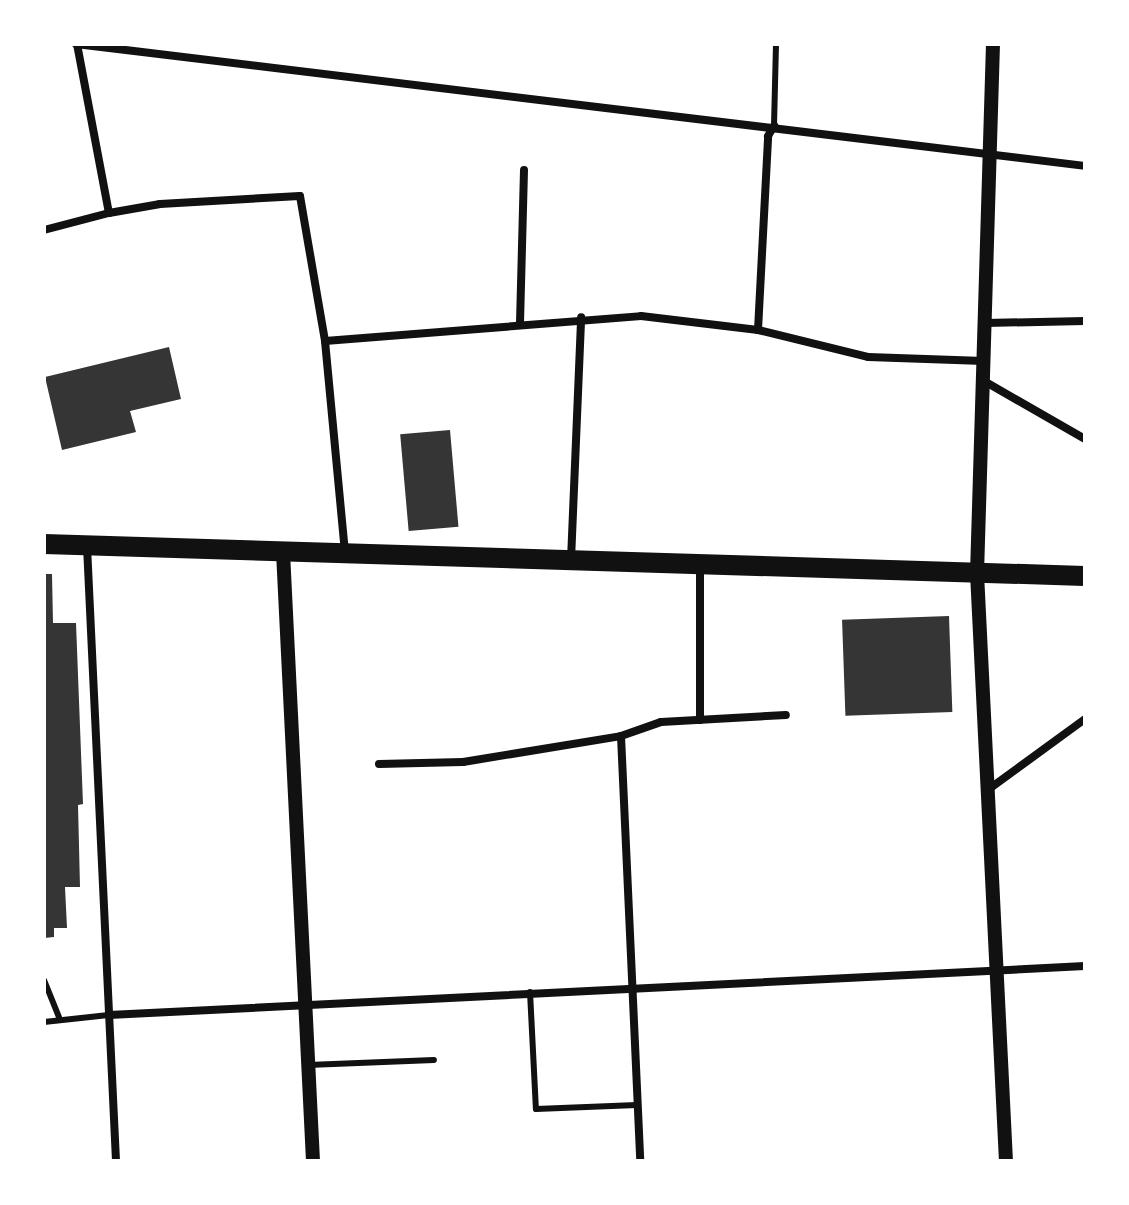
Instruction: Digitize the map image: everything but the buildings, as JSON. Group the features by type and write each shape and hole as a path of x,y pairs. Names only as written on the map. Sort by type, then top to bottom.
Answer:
{"main road":[{"path":"44,544 1085,576"}],"street":[{"path":"109,213 76,44 1085,166"},
{"path":"993,44 977,573 1006,1161"},
{"path":"758,330 768,136 774,126"},
{"path":"520,323 524,170"},
{"path":"44,230 160,204 300,196 325,341 345,555"},
{"path":"325,341 581,317 670,317 758,330 868,357 984,361"},
{"path":"571,560 581,317"},
{"path":"985,323 1085,321"},
{"path":"984,381 1085,439"},
{"path":"87,546 116,1161"},
{"path":"283,552 313,1161"},
{"path":"700,564 700,720"},
{"path":"379,764 463,762 621,736 661,722 786,715"},
{"path":"988,790 1085,719"},
{"path":"621,736 640,1161"},
{"path":"109,1015 1085,966"}],"lane":[{"path":"774,126 776,44"},
{"path":"44,980 59,1017"},
{"path":"530,992 536,1109 637,1105"},
{"path":"44,1022 59,1017 109,1015"},
{"path":"308,1065 434,1060"}]}
